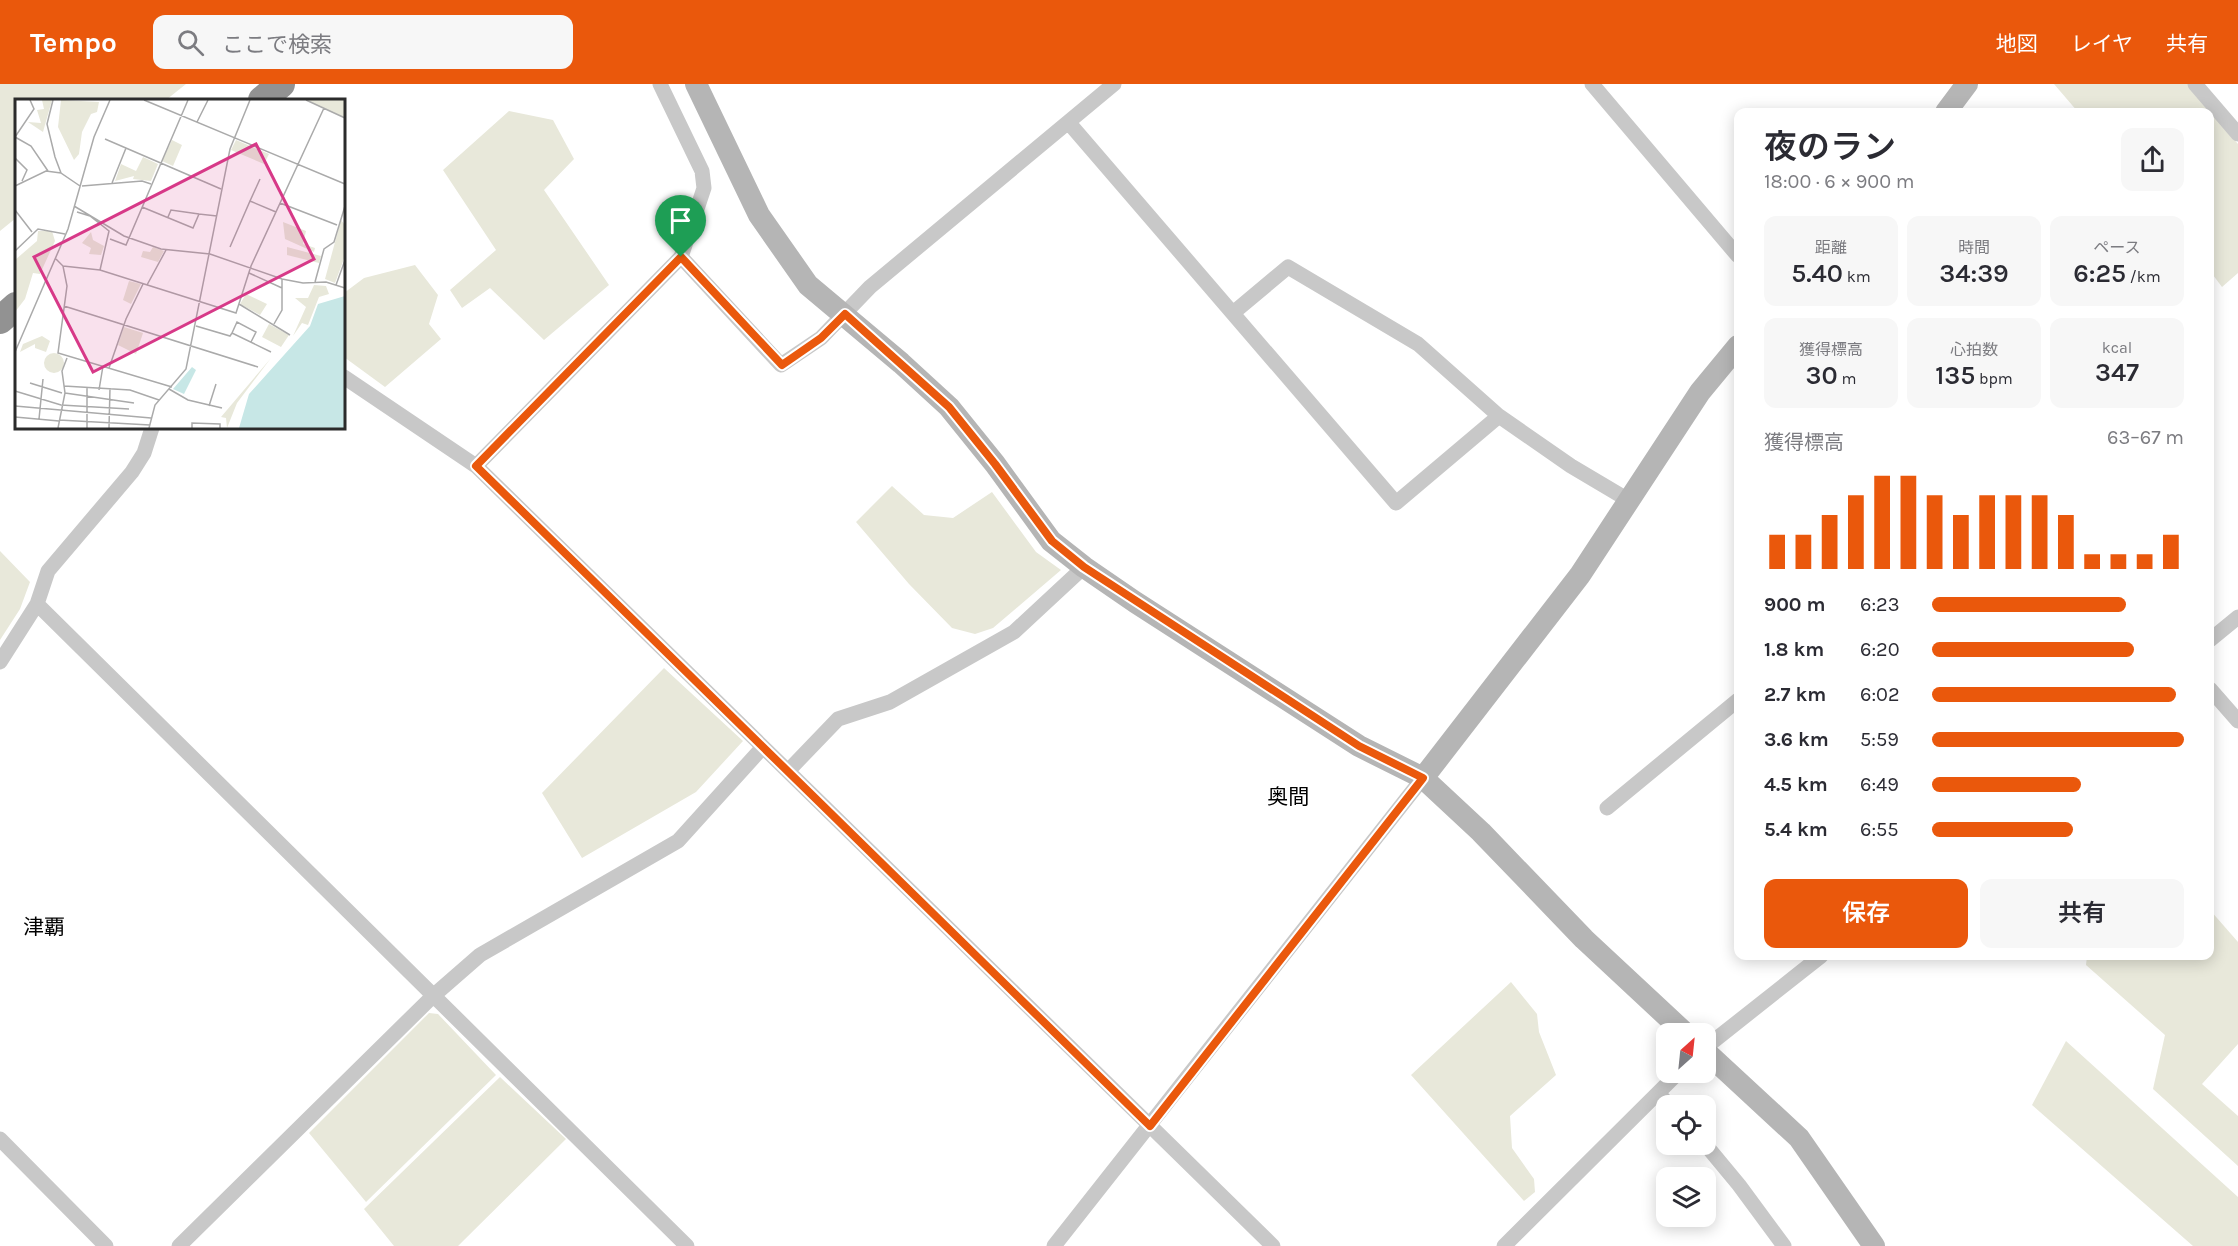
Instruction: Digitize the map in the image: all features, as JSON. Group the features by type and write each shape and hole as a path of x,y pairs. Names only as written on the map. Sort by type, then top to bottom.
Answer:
{"highway":[{"path":"263,99 281,84"},
{"path":"0,320 15,307"}],"street":[{"path":"476,466 681,257 704,188 702,171 660,84"},
{"path":"696,84 759,214 808,285 845,314 949,407 1052,541 1084,567 1359,746 1423,778 1481,832 1584,939 1674,1023"},
{"path":"681,257 782,365 821,338 870,287 1114,84"},
{"path":"1592,84 1734,251"},
{"path":"1949,108 1967,84"},
{"path":"2196,84 2238,135"},
{"path":"1068,123 1396,503 1499,416"},
{"path":"1233,313 1288,267 1418,344 1499,416 1571,466 1630,501"},
{"path":"1054,1246 1580,575 1700,392 1734,351"},
{"path":"345,378 476,466 1273,1246"},
{"path":"0,662 37,604 48,571 132,472 144,453 152,429"},
{"path":"788,771 838,719 890,702 1014,632 1084,567"},
{"path":"37,604 687,1246"},
{"path":"2214,637 2238,617"},
{"path":"2214,694 2238,721"},
{"path":"1607,808 1734,703"},
{"path":"179,1246 433,996 480,955 678,841 763,747"},
{"path":"1716,1039 1816,960"},
{"path":"1716,1061 1799,1138 1874,1246"},
{"path":"1504,1246 1668,1083"},
{"path":"0,1139 104,1245"},
{"path":"1714,1155 1784,1246"}],"shaded area":[{"path":"0,84 186,84 167,99 15,99 15,219 0,231"},
{"path":"2054,84 2188,84 2208,108 2075,108"},
{"path":"509,111 553,120 574,159 544,190 609,285 544,340 490,288 462,308 450,290 496,250 443,170"},
{"path":"2214,115 2238,144 2238,273 2222,287 2214,276"},
{"path":"415,265 438,295 429,324 441,339 385,387 345,358 345,292 364,278"},
{"path":"892,486 924,515 953,518 992,492 1036,552 1061,570 993,628 975,634 952,628 909,584 856,522"},
{"path":"0,551 30,582 20,609 0,640"},
{"path":"664,668 743,741 696,792 582,858 542,793"},
{"path":"2214,915 2238,942 2238,1044 2202,1084 2238,1116 2238,1166 2153,1089 2165,1035 2086,965 2087,960 2214,960"},
{"path":"1511,982 1537,1014 1539,1032 1556,1075 1510,1116 1512,1148 1534,1179 1535,1192 1524,1201 1411,1075"},
{"path":"429,1013 438,1014 496,1075 366,1202 309,1133"},
{"path":"2066,1041 2238,1197 2238,1246 2193,1246 2032,1105"},
{"path":"500,1077 566,1139 458,1246 394,1246 364,1209"}],"district":[{"name":"奥間","path":"1288,797"},
{"name":"津覇","path":"44,927"}],"route":[{"path":"681,257 782,365 821,338 845,314 949,407 1052,541 1084,567 1359,746 1423,778 1150,1126 476,466 681,257"}]}
